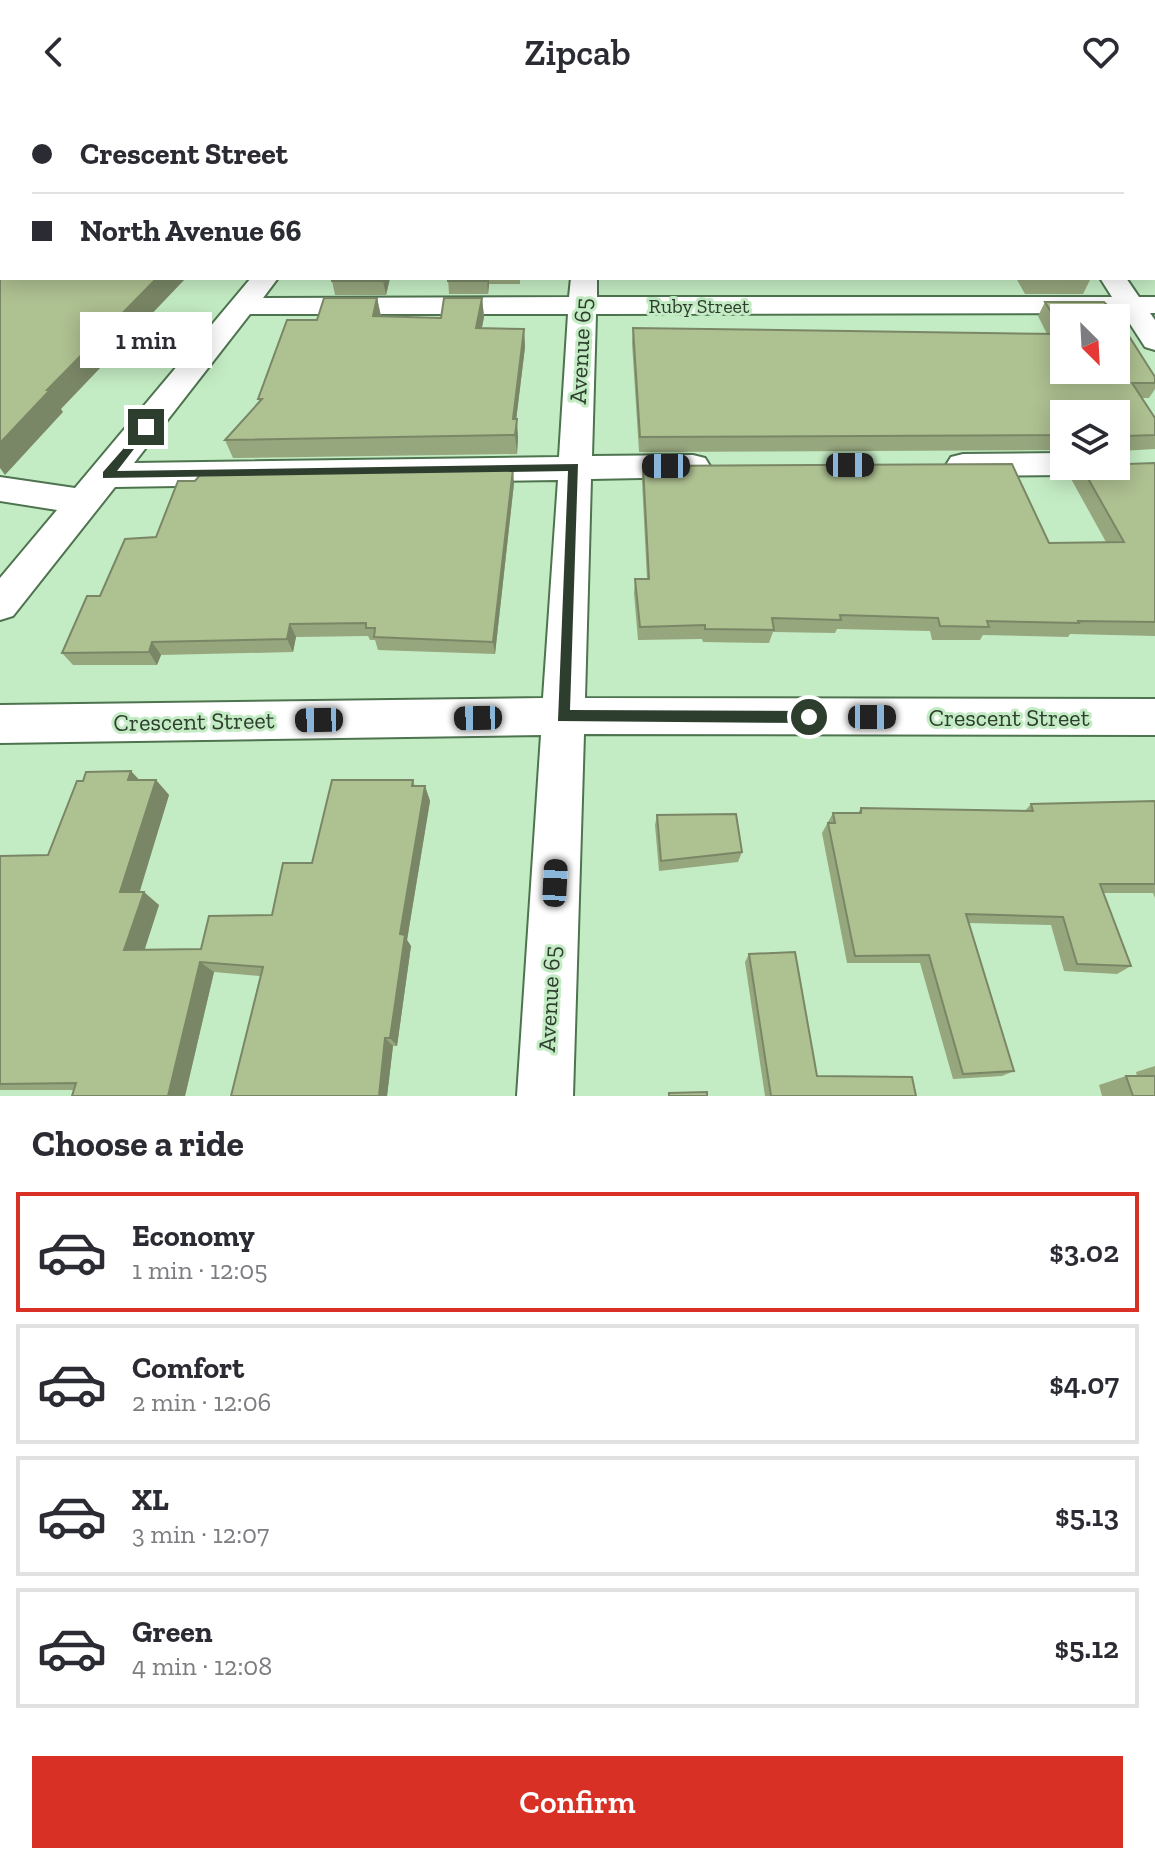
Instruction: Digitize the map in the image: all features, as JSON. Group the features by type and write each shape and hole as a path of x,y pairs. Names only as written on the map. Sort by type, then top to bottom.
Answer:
{"street":[{"path":"0,605 263,280"},
{"path":"1115,280 1143,305 1155,341"},
{"name":"Ruby Street","path":"243,306 583,292 1143,305"},
{"name":"Avenue 65","path":"545,1096 583,292"},
{"path":"938,465 1050,464"},
{"path":"107,475 716,466"},
{"path":"0,489 85,502"},
{"name":"Crescent Street","path":"0,724 563,716 1155,717"}],"building":[{"path":"0,280 155,280 47,390 50,390 0,443"},
{"path":"332,280 383,280 383,281"},
{"path":"324,298 377,298 373,316 441,318 444,298 482,298 476,328 524,329 513,419 517,419 515,435 225,440 262,399 258,399 287,320 317,320"},
{"path":"1045,302 1106,304 1050,304 1050,310"},
{"path":"633,328 1050,334 1050,384 1130,384 1130,338 1155,377 1155,383 1132,383 1155,418 1155,435 1130,436 1130,400 1050,400 1050,435 640,437"},
{"path":"1155,463 1155,622 987,621 989,627 940,626 938,618 840,615 841,620 772,618 774,630 705,629 705,625 640,627 635,579 649,579 643,466 1012,464 1049,543 1124,542 1089,480 1130,480 1130,464"},
{"path":"513,469 493,642 374,637 375,628 366,628 366,623 290,624 287,639 152,642 149,652 62,653 87,596 100,596 125,539 156,537 178,481 195,481 200,475"},
{"path":"131,771 128,780 156,780 120,892 144,892 124,950 201,949 209,916 272,915 283,863 312,863 332,780 413,780 412,786 425,786 400,934 405,935 390,1038 385,1038 379,1096 231,1096 263,967 200,962 168,1096 72,1096 76,1083 0,1084 0,856 48,855 77,781 83,781 86,772"},
{"path":"1155,801 1155,884 1100,884 1131,966 1077,964 1063,917 966,914 1014,1071 963,1074 929,955 855,956 828,823 835,823 833,813 861,813 861,808 1033,811 1031,804"},
{"path":"736,814 742,852 661,861 657,815"},
{"path":"795,952 817,1076 912,1077 916,1096 771,1096 749,954"},
{"path":"1126,1076 1155,1076 1155,1096 1133,1096"},
{"path":"707,1092 707,1096 669,1096 669,1093"}],"route":[{"path":"146,427 107,475 574,467 563,716 809,717"}]}
